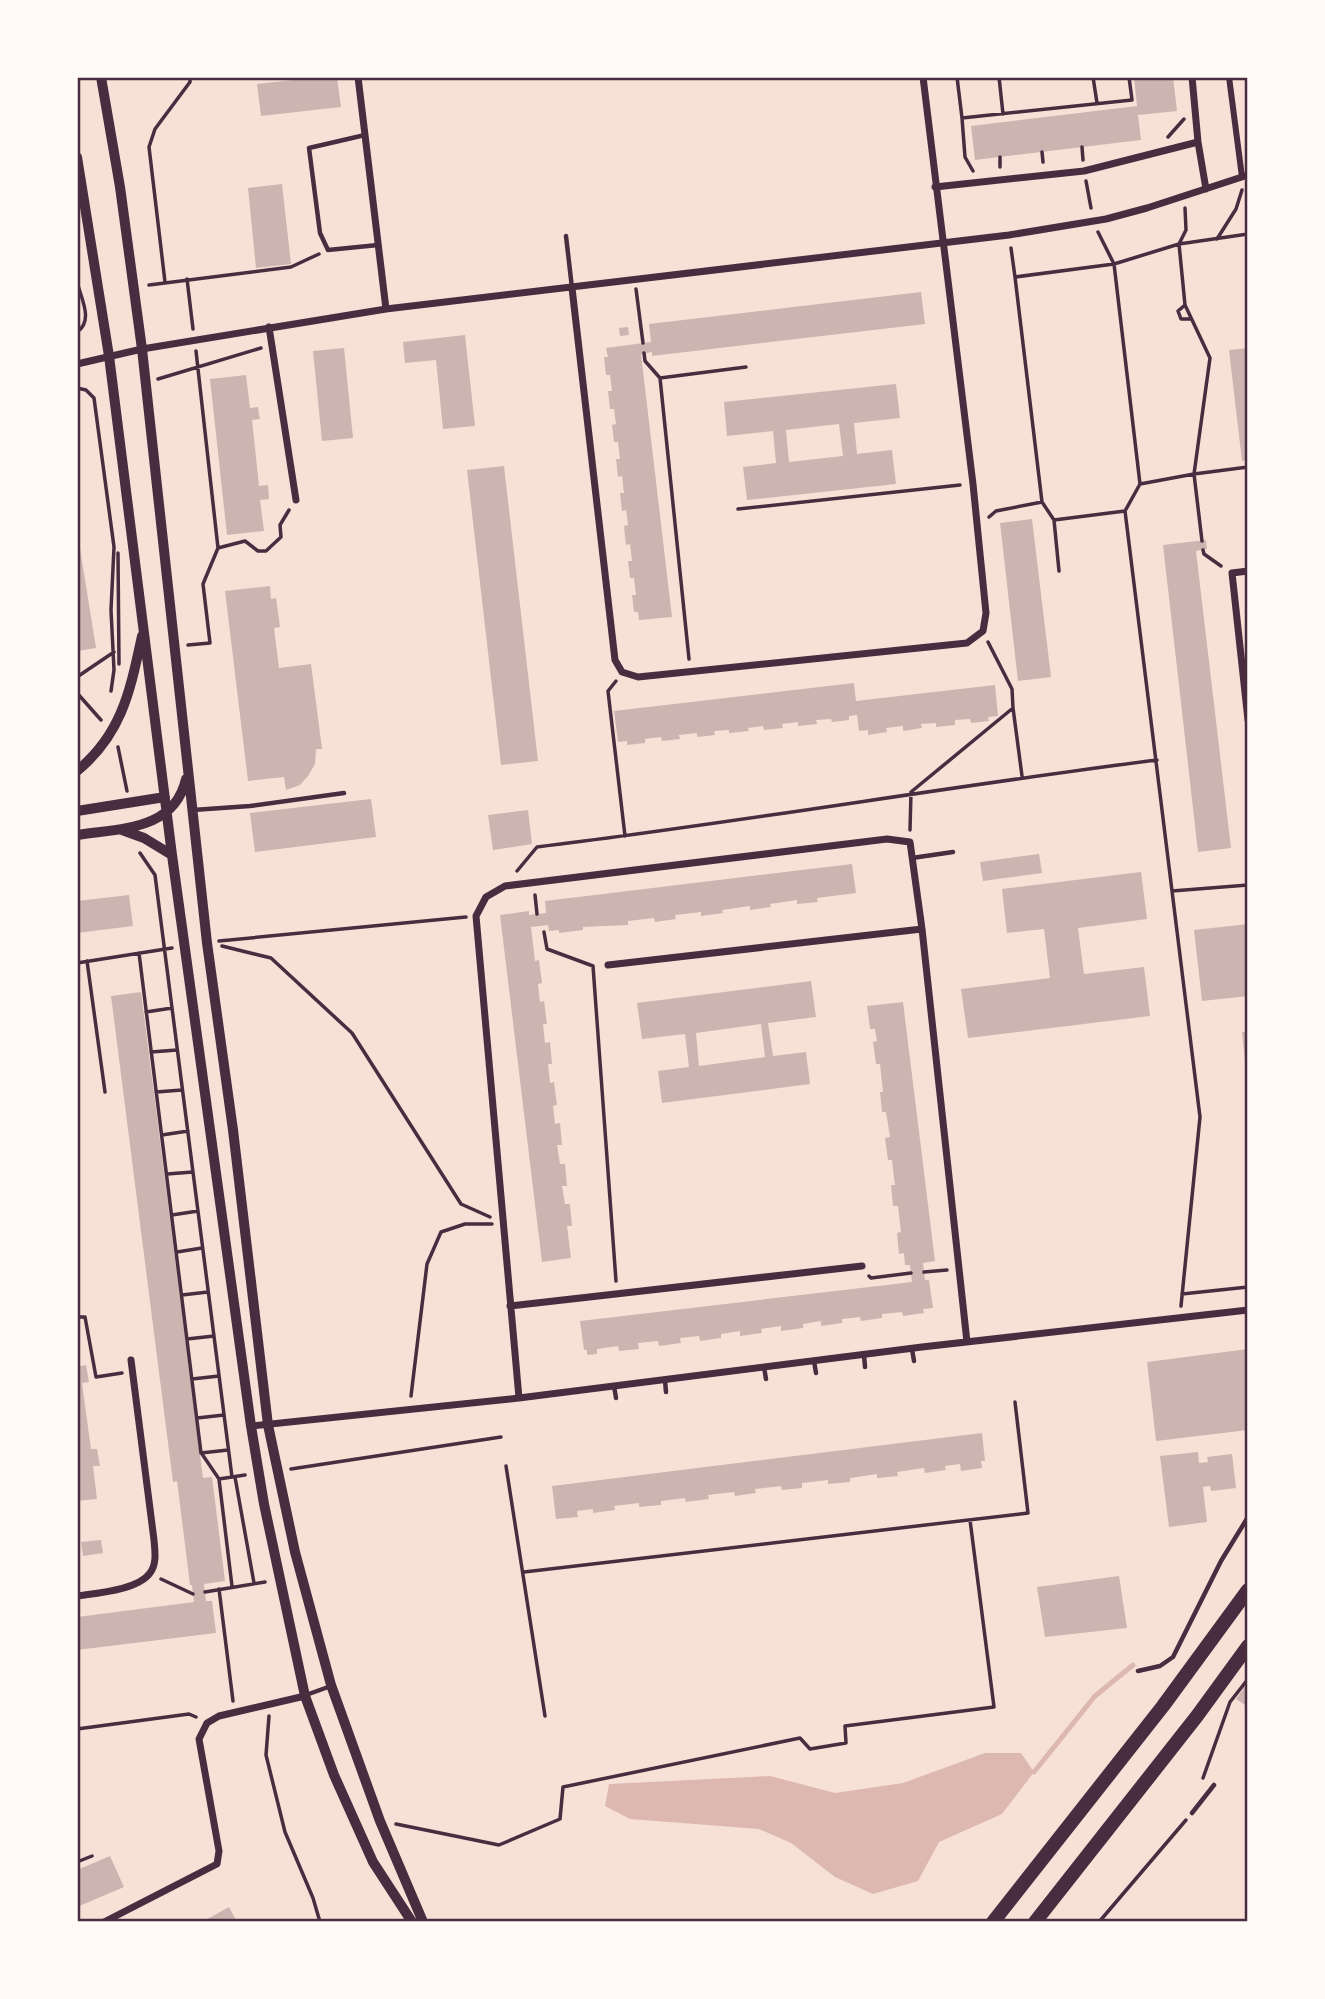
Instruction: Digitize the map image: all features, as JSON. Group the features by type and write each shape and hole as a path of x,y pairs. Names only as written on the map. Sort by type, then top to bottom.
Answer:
{"highway":[{"path":"993,1922 1163,1706 1248,1590"},
{"path":"1035,1922 1181,1737 1248,1646"}],"street":[{"path":"101,77 135,287 207,943 268,1425 295,1552 331,1685 380,1821 423,1922"},
{"path":"358,77 386,309"},
{"path":"572,288 615,660 622,673 638,677 967,643 983,631 986,613 923,77"},
{"path":"1192,77 1198,142 1206,189"},
{"path":"77,364 142,349 386,309 942,244 1093,221 1147,208 1245,176 1229,77"},
{"path":"935,187 1084,171 1198,142"},
{"path":"77,157 108,356 172,855 259,1474 306,1696 334,1775 373,1862 412,1922"},
{"path":"269,327 296,500"},
{"path":"1248,571 1232,573 1248,720"},
{"path":"77,771 96,755 112,734 127,698 143,630"},
{"path":"77,835 152,822 168,814 184,790 188,774"},
{"path":"77,811 165,797 192,810"},
{"path":"119,829 144,838 172,855"},
{"path":"519,1398 476,916 486,897 505,886 887,839 910,842 967,1342"},
{"path":"608,965 922,929"},
{"path":"510,1306 862,1266"},
{"path":"251,1426 519,1398 1248,1310"},
{"path":"77,1596 119,1589 136,1583 150,1574 155,1562 131,1360"},
{"path":"104,1922 217,1864 219,1851 199,1739 207,1723 219,1716 306,1696"}],"lane":[{"path":"366,135 309,148 320,233 328,250 379,244"},
{"path":"566,236 572,288"},
{"path":"192,810 250,806 344,793"},
{"path":"912,858 953,852"},
{"path":"912,1349 914,1361"},
{"path":"864,1355 865,1367"},
{"path":"814,1361 816,1373"},
{"path":"764,1367 766,1379"},
{"path":"665,1380 666,1392"},
{"path":"614,1386 616,1398"},
{"path":"1138,1671 1160,1666 1173,1657 1222,1561 1248,1517"},
{"path":"306,1696 331,1685"},
{"path":"1192,1813 1214,1785"}],"path":[{"path":"165,282 149,147 155,129 190,82 190,77"},
{"path":"957,77 965,157 979,182"},
{"path":"999,77 1003,114"},
{"path":"1093,77 1097,103"},
{"path":"962,118 1132,100 1129,77"},
{"path":"1153,154 1196,105"},
{"path":"1082,147 1083,159"},
{"path":"1042,152 1043,164"},
{"path":"1000,157 1000,168"},
{"path":"1084,171 1093,221 1114,264 1125,347 1140,484 1125,511 1200,1117 1180,1319"},
{"path":"1217,239 1241,198 1245,176"},
{"path":"1185,214 1186,230 1179,244 1185,305 1210,358 1194,474 1202,541"},
{"path":"1015,277 1114,264 1179,244 1248,234"},
{"path":"1009,235 1042,502 1054,520 1059,571"},
{"path":"135,287 290,267 328,250"},
{"path":"175,647 210,643 203,584 218,548 187,279"},
{"path":"635,280 643,343"},
{"path":"77,282 86,323 77,332"},
{"path":"81,296 87,295 92,328"},
{"path":"1185,305 1178,311 1179,315 1181,319 1191,318"},
{"path":"146,384 272,345"},
{"path":"644,353 646,361 660,378 690,671"},
{"path":"660,378 746,367"},
{"path":"77,388 93,395 114,547 111,610 114,652 112,698 119,670 117,532 107,450"},
{"path":"95,405 113,397"},
{"path":"1140,484 1248,467"},
{"path":"738,509 950,486"},
{"path":"218,548 245,541 258,551 266,551 281,537 280,526 296,500"},
{"path":"978,528 996,511 1042,502"},
{"path":"1054,520 1125,511"},
{"path":"1203,550 1204,554 1232,573"},
{"path":"983,631 1012,689 1022,777"},
{"path":"77,677 114,652"},
{"path":"622,673 608,691 625,836"},
{"path":"77,693 103,723"},
{"path":"910,842 911,792 1013,708"},
{"path":"98,726 103,723 107,712"},
{"path":"505,886 537,847 911,792 1157,760"},
{"path":"1172,891 1248,885"},
{"path":"536,903 537,914"},
{"path":"207,943 476,916"},
{"path":"544,932 547,949 593,966 617,1294"},
{"path":"207,943 271,958 352,1033 461,1204 503,1224"},
{"path":"77,963 186,945"},
{"path":"164,949 224,1415 254,1583"},
{"path":"139,953 201,1453 219,1479 232,1586"},
{"path":"87,961 105,1092"},
{"path":"146,1012 172,1009"},
{"path":"151,1052 177,1050"},
{"path":"156,1092 182,1090"},
{"path":"162,1135 187,1131"},
{"path":"166,1174 193,1172"},
{"path":"172,1215 198,1211"},
{"path":"411,1409 427,1264 441,1232 466,1224 503,1224"},
{"path":"176,1252 202,1248"},
{"path":"862,1266 871,1279 911,1273"},
{"path":"924,1272 935,1271"},
{"path":"1182,1294 1248,1287"},
{"path":"181,1295 208,1292"},
{"path":"77,1317 85,1317 96,1377 133,1371"},
{"path":"187,1339 214,1336"},
{"path":"192,1379 219,1376"},
{"path":"524,1572 1028,1513 1016,1402"},
{"path":"197,1418 224,1415"},
{"path":"278,1470 501,1437"},
{"path":"201,1453 229,1450"},
{"path":"506,1466 545,1716"},
{"path":"219,1479 259,1474"},
{"path":"380,1821 499,1845 560,1819 563,1787 800,1738 810,1748 846,1744 845,1726 994,1707 970,1520"},
{"path":"150,1574 193,1594"},
{"path":"205,1592 281,1580"},
{"path":"219,1589 234,1713"},
{"path":"1202,1782 1230,1702 1248,1679"},
{"path":"270,1703 267,1755 285,1832 313,1898 320,1922"},
{"path":"77,1729 189,1714 207,1723"},
{"path":"1099,1922 1192,1813"},
{"path":"77,1862 92,1856"}],"shaded area":[{"path":"985,1753 1021,1753 1034,1772 1002,1814 939,1842 918,1881 873,1894 835,1877 791,1843 759,1829 630,1819 605,1806 609,1784 770,1776 835,1793 903,1783"}],"building":[{"path":"337,77 341,107 261,116 257,84"},
{"path":"1134,77 1173,77 1177,111 1138,115 1141,140 975,160 971,126 1137,106"},
{"path":"282,184 291,264 256,268 248,188"},
{"path":"921,292 925,324 652,356 652,352 641,354 672,617 639,620 638,612 634,612 632,595 636,595 634,578 630,578 628,561 632,561 630,544 626,545 624,526 628,525 626,510 622,511 620,493 624,493 622,476 618,477 616,459 620,459 618,442 614,442 612,425 616,424 614,409 610,409 608,391 612,391 610,375 606,375 606,348 651,342 649,324"},
{"path":"628,327 629,335 620,336 619,328"},
{"path":"465,335 475,426 443,429 436,360 405,363 403,342"},
{"path":"344,348 353,438 322,441 313,351"},
{"path":"1248,348 1248,460 1242,461 1229,350"},
{"path":"246,375 250,408 258,407 260,419 252,420 259,486 268,485 269,499 260,500 264,531 227,535 210,379"},
{"path":"896,384 900,418 854,423 857,454 892,450 896,484 747,500 743,467 776,463 773,431 727,436 724,402","holes":["839,424 843,456 789,462 786,430"]},
{"path":"504,466 538,761 501,765 467,470"},
{"path":"1032,519 1051,677 1018,681 1000,523"},
{"path":"77,537 96,648 77,651"},
{"path":"1206,540 1207,549 1196,551 1231,848 1198,852 1163,545"},
{"path":"270,586 271,599 276,598 280,627 274,628 279,668 311,664 322,749 316,749 315,764 308,776 300,785 286,790 284,777 248,781 225,591"},
{"path":"854,683 856,701 995,685 998,716 988,717 989,721 971,723 970,719 955,720 955,725 936,727 936,723 921,724 922,728 903,731 903,726 886,728 887,732 868,735 868,730 859,731 857,715 849,716 849,720 816,720 817,724 782,724 783,728 764,730 763,726 748,728 749,731 714,731 715,735 679,735 680,739 662,741 661,737 645,739 645,743 627,745 627,741 618,742 614,711"},
{"path":"371,799 376,837 255,852 250,813"},
{"path":"528,810 532,844 493,850 488,815"},
{"path":"1039,854 1042,873 983,881 980,862"},
{"path":"852,864 856,893 817,898 818,902 797,904 797,900 750,910 750,906 701,916 701,912 675,915 676,919 655,922 654,918 628,921 628,925 583,927 583,930 559,933 559,930 549,931 548,925 531,927 535,961 539,960 542,983 538,984 540,1002 544,1001 547,1024 543,1024 545,1043 550,1042 552,1064 548,1064 550,1083 554,1082 557,1105 553,1106 555,1124 560,1123 562,1145 557,1145 560,1164 565,1164 567,1186 562,1186 565,1204 570,1204 572,1226 567,1226 571,1258 542,1262 500,915 529,911 529,915 546,913 545,901"},
{"path":"1141,872 1147,919 1078,928 1084,974 1144,967 1150,1016 968,1038 961,989 1050,978 1044,929 1007,933 1002,889"},
{"path":"129,895 133,926 77,933 77,901"},
{"path":"1248,924 1248,996 1202,1001 1194,930"},
{"path":"811,981 816,1017 768,1023 773,1056 806,1052 810,1084 662,1103 658,1071 689,1067 685,1034 642,1039 637,1003","holes":["761,1024 765,1057 699,1066 696,1033"]},
{"path":"141,992 203,1478 212,1477 225,1581 204,1584 206,1601 212,1601 216,1633 77,1650 77,1617 194,1602 177,1481 173,1482 111,996"},
{"path":"903,1002 935,1261 923,1263 925,1280 929,1280 933,1308 923,1309 924,1313 903,1316 902,1312 882,1314 882,1318 861,1321 860,1317 842,1319 842,1323 821,1326 821,1321 803,1324 803,1328 781,1331 781,1326 761,1329 762,1333 740,1336 740,1331 721,1334 721,1338 700,1341 699,1336 680,1338 681,1343 659,1346 658,1341 638,1343 639,1349 619,1351 618,1346 597,1349 597,1354 587,1355 580,1321 912,1282 910,1265 905,1265 904,1253 899,1254 897,1233 901,1232 898,1206 893,1206 891,1185 895,1185 892,1160 888,1160 885,1138 890,1137 886,1112 882,1112 880,1064 876,1064 873,1042 877,1041 875,1029 870,1029 867,1006"},
{"path":"1242,1032 1248,1032 1248,1070 1246,1070"},
{"path":"1248,1349 1248,1430 1156,1441 1147,1362"},
{"path":"77,1356 80,1366 86,1365 89,1382 82,1383 91,1449 97,1449 100,1466 93,1466 97,1499 77,1501"},
{"path":"982,1433 985,1461 981,1461 982,1468 961,1471 960,1464 945,1466 946,1470 925,1473 924,1468 897,1472 898,1476 877,1478 877,1474 850,1478 850,1482 828,1484 828,1480 802,1483 802,1488 782,1490 781,1486 755,1489 756,1493 735,1496 734,1492 708,1495 709,1499 686,1502 685,1498 661,1501 661,1505 639,1507 639,1503 614,1506 615,1510 593,1513 593,1509 577,1511 578,1517 556,1519 552,1486"},
{"path":"1198,1452 1199,1463 1208,1462 1207,1457 1232,1454 1236,1488 1211,1491 1210,1486 1203,1487 1207,1522 1169,1527 1160,1456"},
{"path":"101,1540 103,1553 83,1556 81,1542"},
{"path":"1119,1576 1127,1628 1045,1637 1037,1587"},
{"path":"1248,1682 1248,1707 1236,1699"},
{"path":"110,1856 124,1887 77,1907 77,1870"},
{"path":"229,1907 237,1922 202,1922"}],"waterway":[{"path":"1034,1772 1095,1696 1133,1665"}]}
